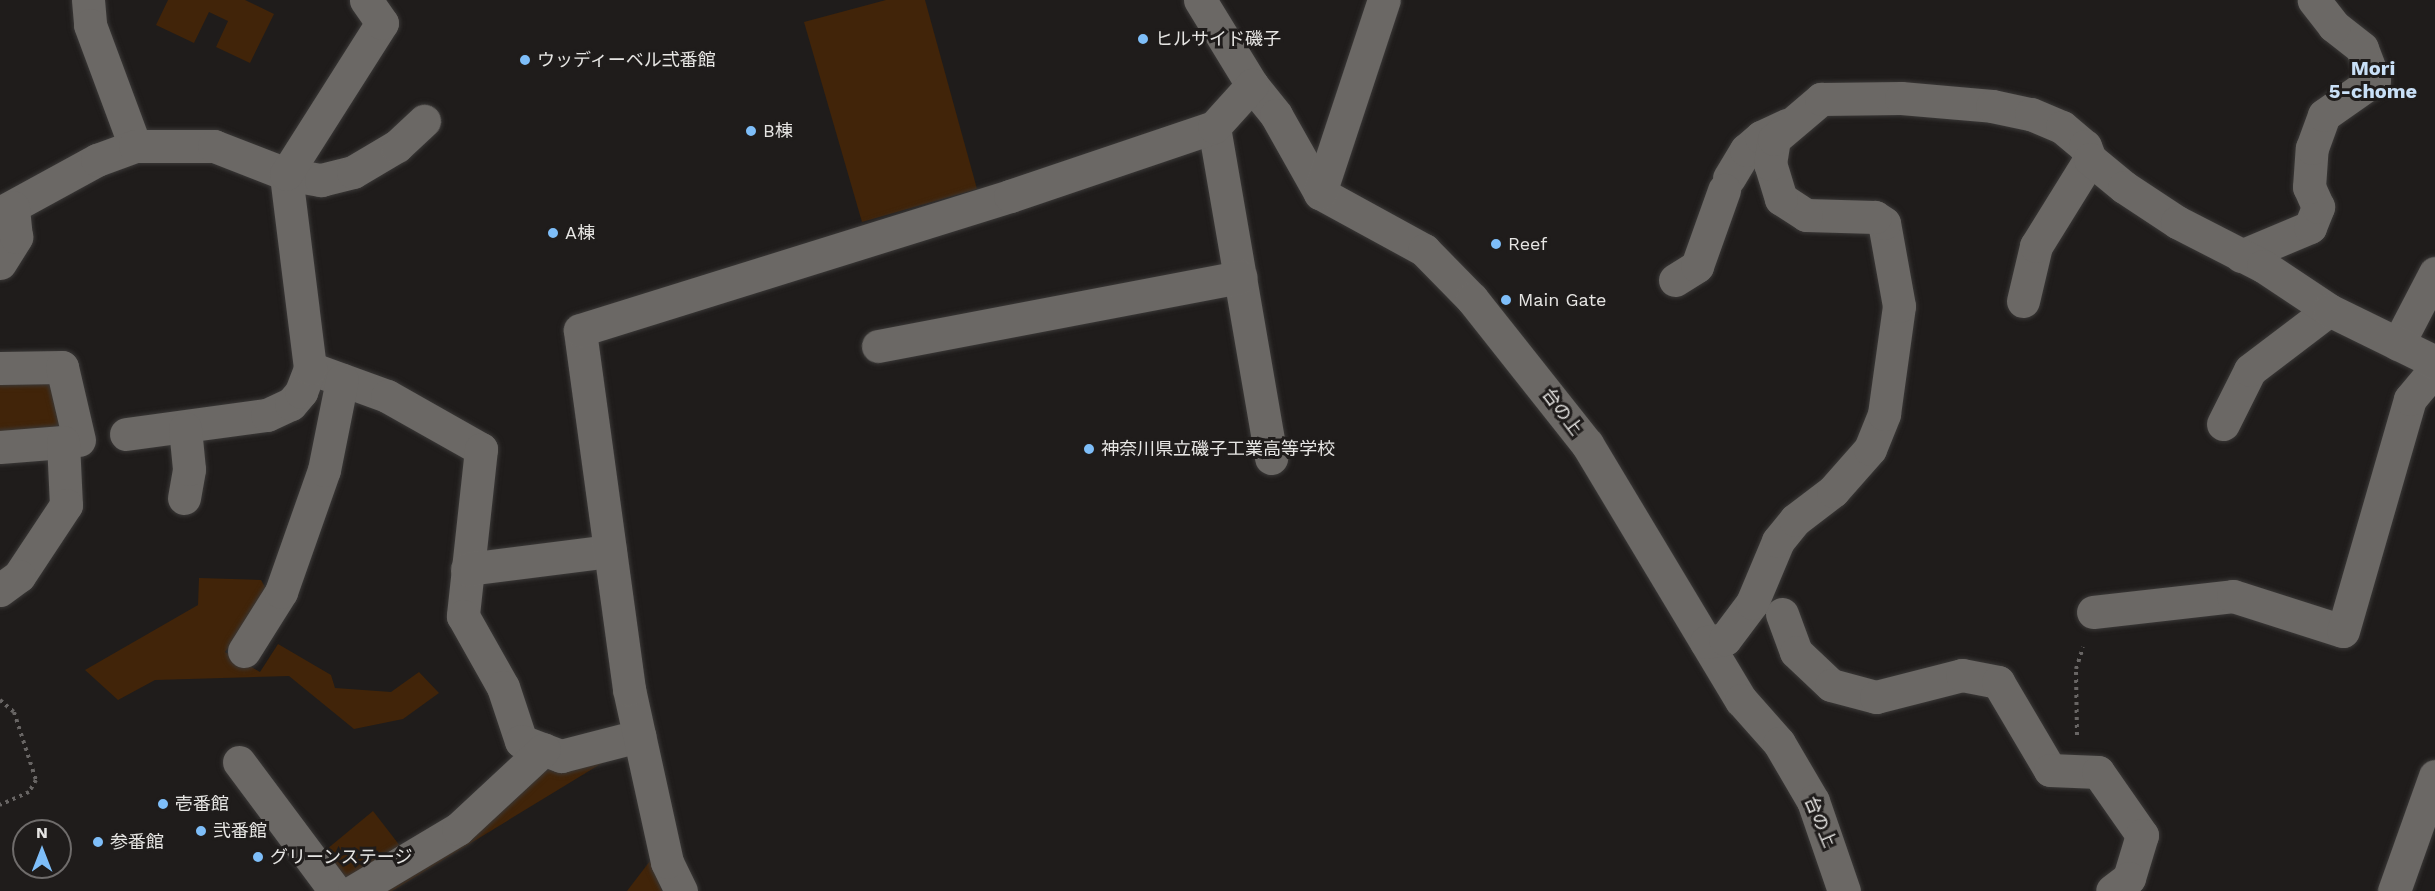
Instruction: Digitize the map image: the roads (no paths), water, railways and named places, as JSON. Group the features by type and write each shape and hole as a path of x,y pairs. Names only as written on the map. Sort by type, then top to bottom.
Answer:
{"street":[{"path":"88,0 90,25 135,146"},
{"path":"1200,0 1252,85 1276,115 1320,193"},
{"path":"1320,193 1384,0"},
{"path":"2241,256 2310,227 2318,207 2309,187 2312,148 2324,115 2374,80 2362,48 2334,26 2314,0"},
{"path":"126,434 185,428 267,415 291,404 301,392 310,368 286,174 374,12"},
{"path":"681,891 667,862 639,736 610,551 580,330 1010,196 1214,127 1252,85"},
{"path":"1706,642 1725,639 1752,603 1778,541 1795,520 1833,491 1870,448 1884,414 1899,306 1884,223 1875,217 1806,215 1781,199 1770,164 1774,140 1788,125 1821,99 1901,98 1992,106 2031,114 2062,127 2085,146 2090,159 2124,187 2177,222 2241,256 2329,310 2435,362"},
{"path":"0,263 16,237 6,210 98,160 135,146 214,146 286,174 321,180 353,172 397,146 424,121"},
{"path":"1675,280 1697,266 1726,184 1746,150 1761,137 1788,125"},
{"path":"1214,127 1271,458"},
{"path":"2023,301 2036,246 2090,159"},
{"name":"台の上","path":"1320,193 1424,250 1472,299 1587,444 1741,700 1779,743 1813,801 1844,891"},
{"path":"2398,344 2435,273"},
{"path":"878,346 1240,277"},
{"path":"2223,424 2250,370 2329,310"},
{"path":"0,368 62,367 79,440"},
{"path":"310,368 387,396 482,449 463,616 504,687 520,741 561,756 639,736"},
{"path":"2093,612 2233,596 2343,631 2410,399 2435,369"},
{"path":"244,651 281,592 324,470 342,380"},
{"path":"184,498 189,469 185,428"},
{"path":"0,447 63,442 66,505 19,576 0,590"},
{"path":"467,569 610,551"},
{"path":"1782,614 1796,652 1832,685 1875,697 1962,675 1998,682 2050,770 2098,772 2142,836 2129,878 2112,891"},
{"path":"354,891 458,830 544,750"},
{"path":"239,762 336,891"},
{"path":"2394,891 2435,776"}],"place":[{"name":"ヒルサイド磯子","path":"1143,39"},
{"name":"ウッディーベル弍番館","path":"525,60"},
{"name":"B棟","path":"751,131"},
{"name":"A棟","path":"553,233"},
{"name":"Reef","path":"1496,244"},
{"name":"Main Gate","path":"1506,300"},
{"name":"神奈川県立磯子工業高等学校","path":"1089,449"},
{"name":"壱番館","path":"163,804"},
{"name":"弐番館","path":"201,831"},
{"name":"参番館","path":"98,842"},
{"name":"グリーンステージ","path":"258,857"}],"district":[{"name":"Mori 5-chome","path":"2373,80"}]}
